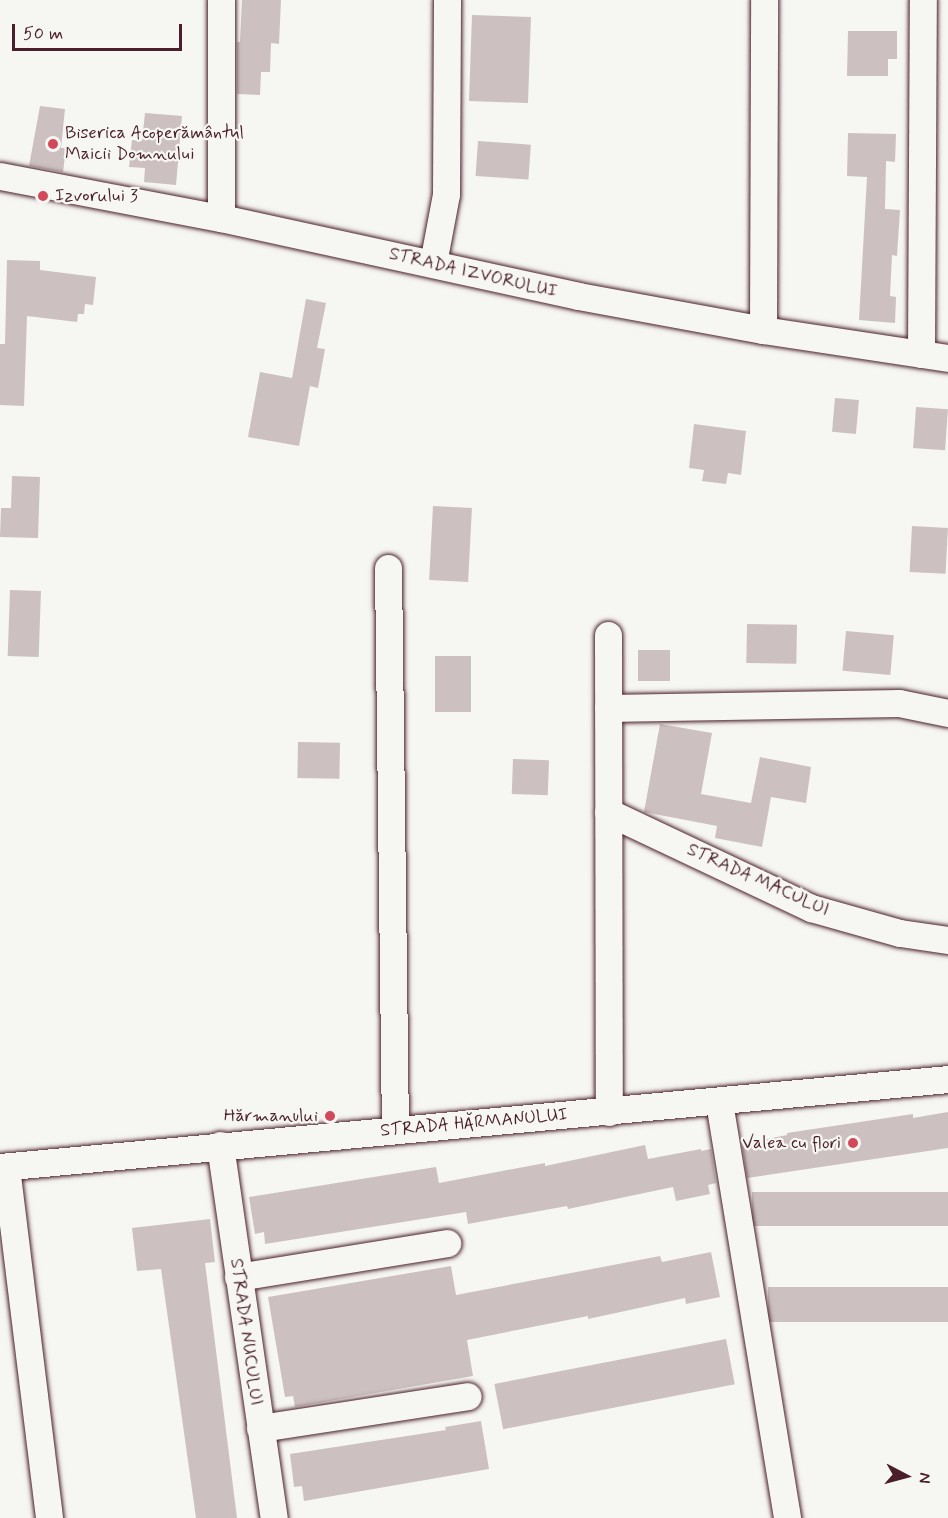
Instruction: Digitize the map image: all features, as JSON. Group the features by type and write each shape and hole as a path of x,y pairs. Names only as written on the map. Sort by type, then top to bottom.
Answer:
{"street":[{"path":"221,0 221,218"},
{"path":"433,263 446,194 447,0"},
{"path":"764,0 764,330"},
{"path":"921,354 923,0"},
{"name":"STRADA IZVORULUI","path":"0,176 221,218 578,296 764,330 948,358"},
{"path":"388,568 395,1129"},
{"path":"608,635 609,1112"},
{"path":"608,708 899,703 948,713"},
{"name":"STRADA MACULUI","path":"608,812 811,908 900,933 948,940"},
{"name":"STRADA HĂRMANULUI","path":"3,1167 948,1079"},
{"path":"719,1102 787,1518"},
{"name":"STRADA NUCULUI","path":"220,1145 274,1518"},
{"path":"3,1167 49,1518"},
{"path":"238,1277 447,1243"},
{"path":"260,1428 468,1396"}],"building":[{"path":"242,0 281,0 279,44 271,43 270,72 261,72 260,95 237,94 237,42 240,42"},
{"path":"472,15 531,17 528,103 469,101"},
{"path":"848,31 897,31 897,59 888,59 888,76 847,76"},
{"path":"40,106 65,109 61,148 66,148 63,172 29,166"},
{"path":"145,113 182,116 176,185 144,182 145,168 129,167 132,140 142,141"},
{"path":"848,133 896,134 895,162 886,161 885,209 900,210 897,256 892,255 890,296 896,297 895,323 859,320 867,177 847,176"},
{"path":"478,141 531,145 528,180 476,176"},
{"path":"7,260 40,261 40,270 96,277 93,305 85,304 84,314 78,314 77,322 27,316 24,406 0,405 0,344 5,344"},
{"path":"306,299 326,303 317,348 325,349 318,388 310,386 299,446 248,437 260,372 292,378"},
{"path":"835,398 859,400 856,434 832,432"},
{"path":"916,407 948,409 945,450 913,448"},
{"path":"694,424 746,431 741,475 728,473 726,484 702,481 704,470 689,468"},
{"path":"12,476 40,477 38,538 0,537 1,508 11,508"},
{"path":"433,506 472,508 468,582 429,580"},
{"path":"912,526 948,528 946,574 910,572"},
{"path":"10,590 41,591 39,657 8,656"},
{"path":"747,624 797,625 796,664 746,663"},
{"path":"846,631 894,635 890,675 843,671"},
{"path":"638,650 670,650 670,681 638,681"},
{"path":"435,656 471,656 471,712 435,712"},
{"path":"660,724 712,733 701,794 751,803 760,757 811,767 806,803 771,797 762,847 715,838 717,826 644,812"},
{"path":"298,742 340,743 339,779 297,778"},
{"path":"513,759 549,760 548,795 512,794"},
{"name":"Valea cu flori","path":"948,1112 948,1148 747,1178 742,1144 787,1135 787,1133 913,1114 913,1118"},
{"path":"645,1145 648,1159 711,1149 716,1183 708,1185 710,1194 676,1201 673,1187 568,1209 567,1206 468,1224 466,1212 265,1244 264,1232 255,1234 249,1197 436,1167 439,1183 545,1163 545,1166"},
{"path":"752,1192 948,1192 948,1226 752,1226"},
{"path":"210,1219 215,1262 205,1263 237,1518 196,1518 161,1269 137,1271 132,1228"},
{"path":"711,1252 720,1297 686,1304 685,1298 588,1319 588,1316 467,1340 473,1376 295,1407 293,1396 285,1397 268,1297 451,1266 456,1295 660,1256 662,1262"},
{"path":"768,1287 948,1287 948,1322 768,1322"},
{"path":"726,1339 735,1384 503,1429 494,1384"},
{"path":"481,1421 489,1469 304,1501 302,1486 294,1487 290,1454 446,1430 445,1427"}],"place":[{"name":"Biserica Acoperământul Maicii Domnului","path":"53,144"},
{"name":"Izvorului 3","path":"43,196"},
{"name":"Hărmanului","path":"330,1116"},
{"name":"Valea cu flori","path":"853,1143"}]}
